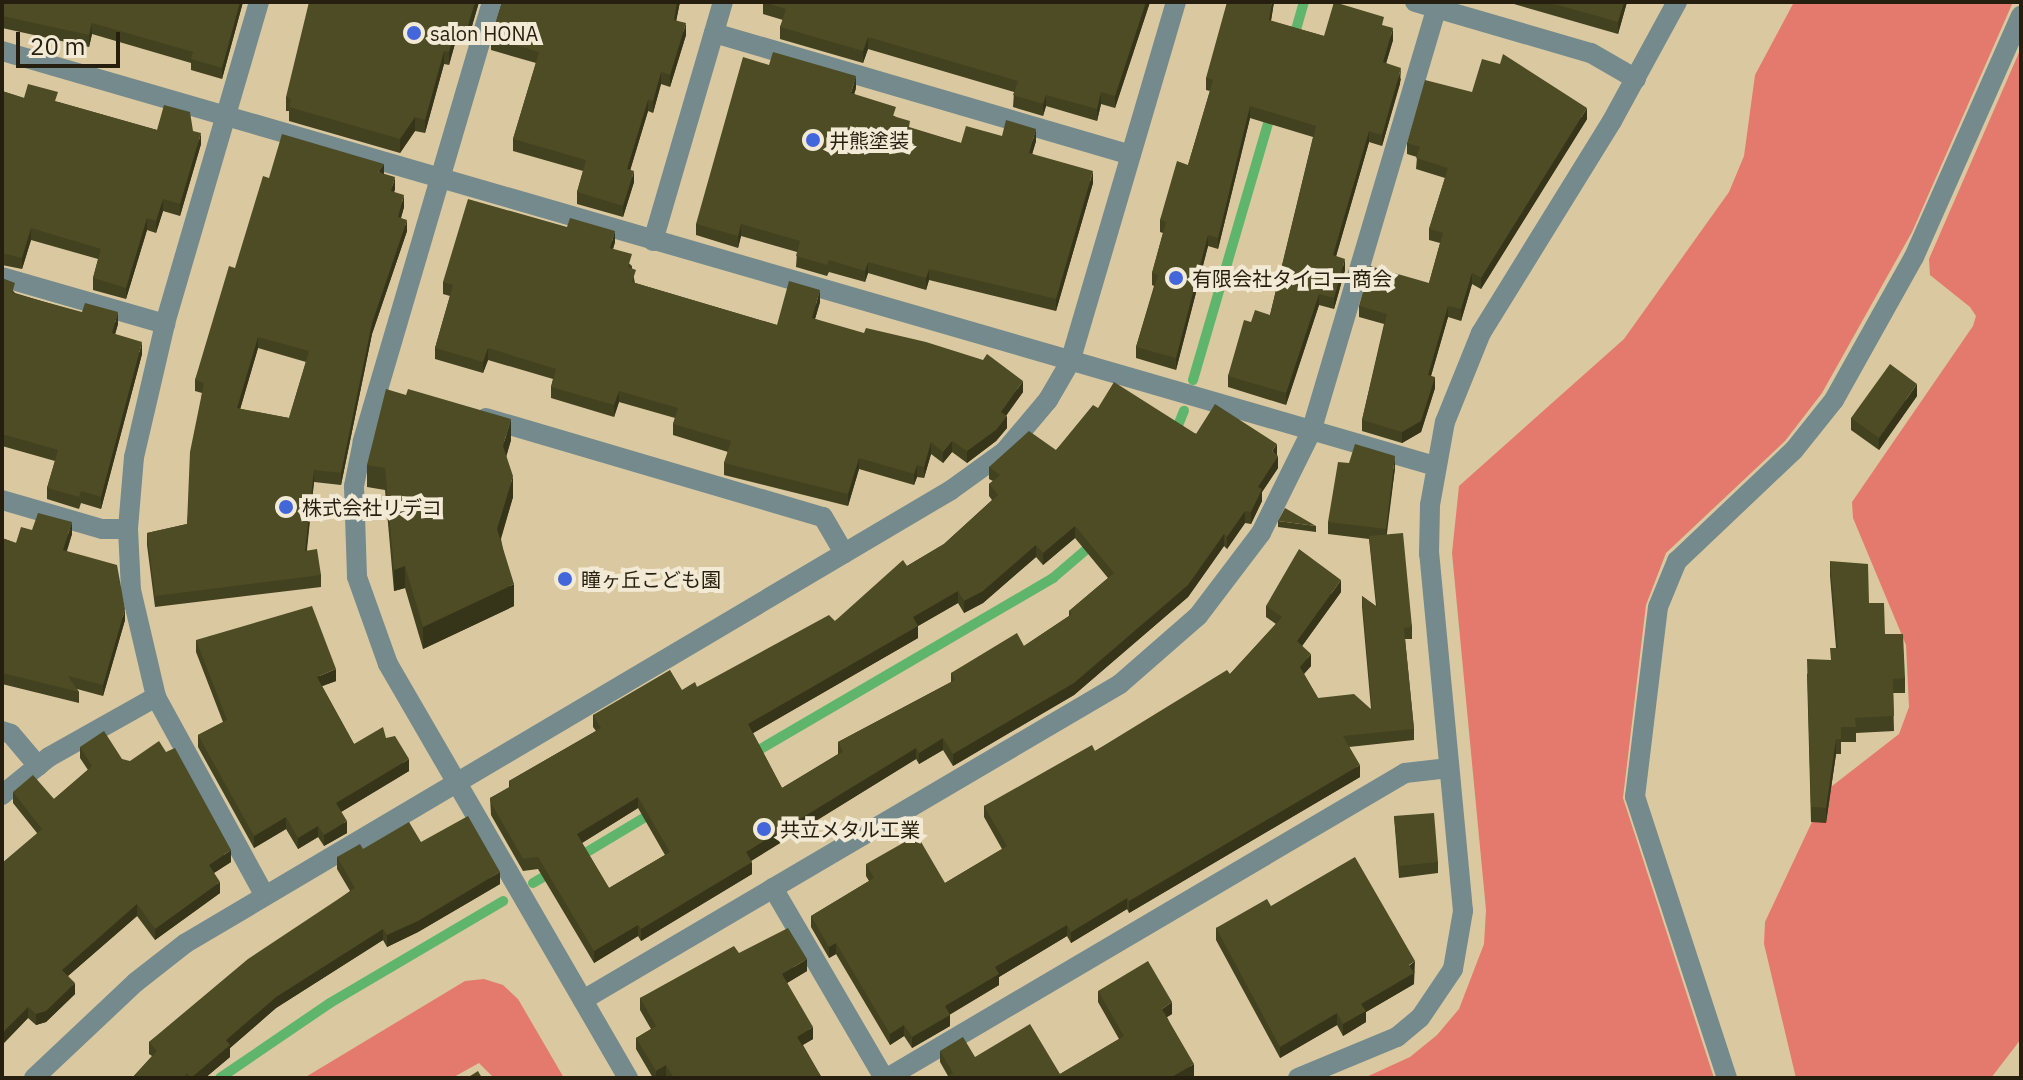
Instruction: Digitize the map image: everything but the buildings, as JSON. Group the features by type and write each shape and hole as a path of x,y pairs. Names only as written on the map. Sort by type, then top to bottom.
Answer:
{"street":[{"path":"259,2 165,324 134,457 128,529 134,604 156,697 264,894"},
{"path":"492,2 440,179 386,389 354,486 357,577 388,664 628,1078"},
{"path":"653,241 723,2"},
{"path":"34,1078 136,982 264,894 844,553 1005,451 1048,400 1070,362 1176,2"},
{"path":"1415,2 1437,5 1591,53 1636,79"},
{"path":"1298,1078 1397,1037 1420,1018 1453,969 1463,911 1429,554 1435,466 1460,377 1481,333 1636,79 1677,2"},
{"path":"583,1000 1120,684 1161,652 1239,565 1287,487 1311,432 1437,5"},
{"path":"1727,1078 1635,797 1658,607 1677,561 1794,450 1828,409 1914,257 2021,16"},
{"path":"714,33 1131,155"},
{"path":"2,51 1435,466"},
{"path":"2,277 165,324"},
{"path":"471,414 823,517 844,553"},
{"path":"2,500 102,529 128,529"},
{"path":"2,795 38,766 156,697"},
{"path":"2,731 11,734 38,766"},
{"path":"773,888 886,1078 1405,773 1449,768"}],"shaded area":[{"path":"1794,2 2013,2 1912,232 1822,393 1785,441 1666,553 1646,605 1623,798 1714,1078 1364,1078 1410,1057 1437,1035 1459,1009 1484,944 1486,910 1452,553 1459,486 1624,339 1729,192 1744,156 1755,75"},
{"path":"2021,48 2021,1039 1991,1078 1796,1078 1764,944 1765,922 1827,790 1899,734 1909,707 1906,645 1853,518 1852,502 1973,326 1976,316 1970,307 1930,275 1929,259"},
{"path":"484,979 503,985 518,999 564,1078 494,1078 479,1063 452,1078 304,1078 465,981"}],"waterway":[{"path":"1293,40 1304,2"},
{"path":"1193,380 1271,113"},
{"path":"1175,433 1184,411"},
{"path":"752,754 1053,578 1095,542"},
{"path":"577,858 652,813"},
{"path":"533,883 552,872"},
{"path":"220,1078 330,1003 503,901"}],"place":[{"name":"salon HONA","path":"414,33"},
{"name":"井熊塗装","path":"813,140"},
{"name":"有限会社タイコー商会","path":"1176,278"},
{"name":"株式会社リデコ","path":"286,507"},
{"name":"瞳ヶ丘こども園","path":"565,579"},
{"name":"共立メタル工業","path":"764,829"}]}
